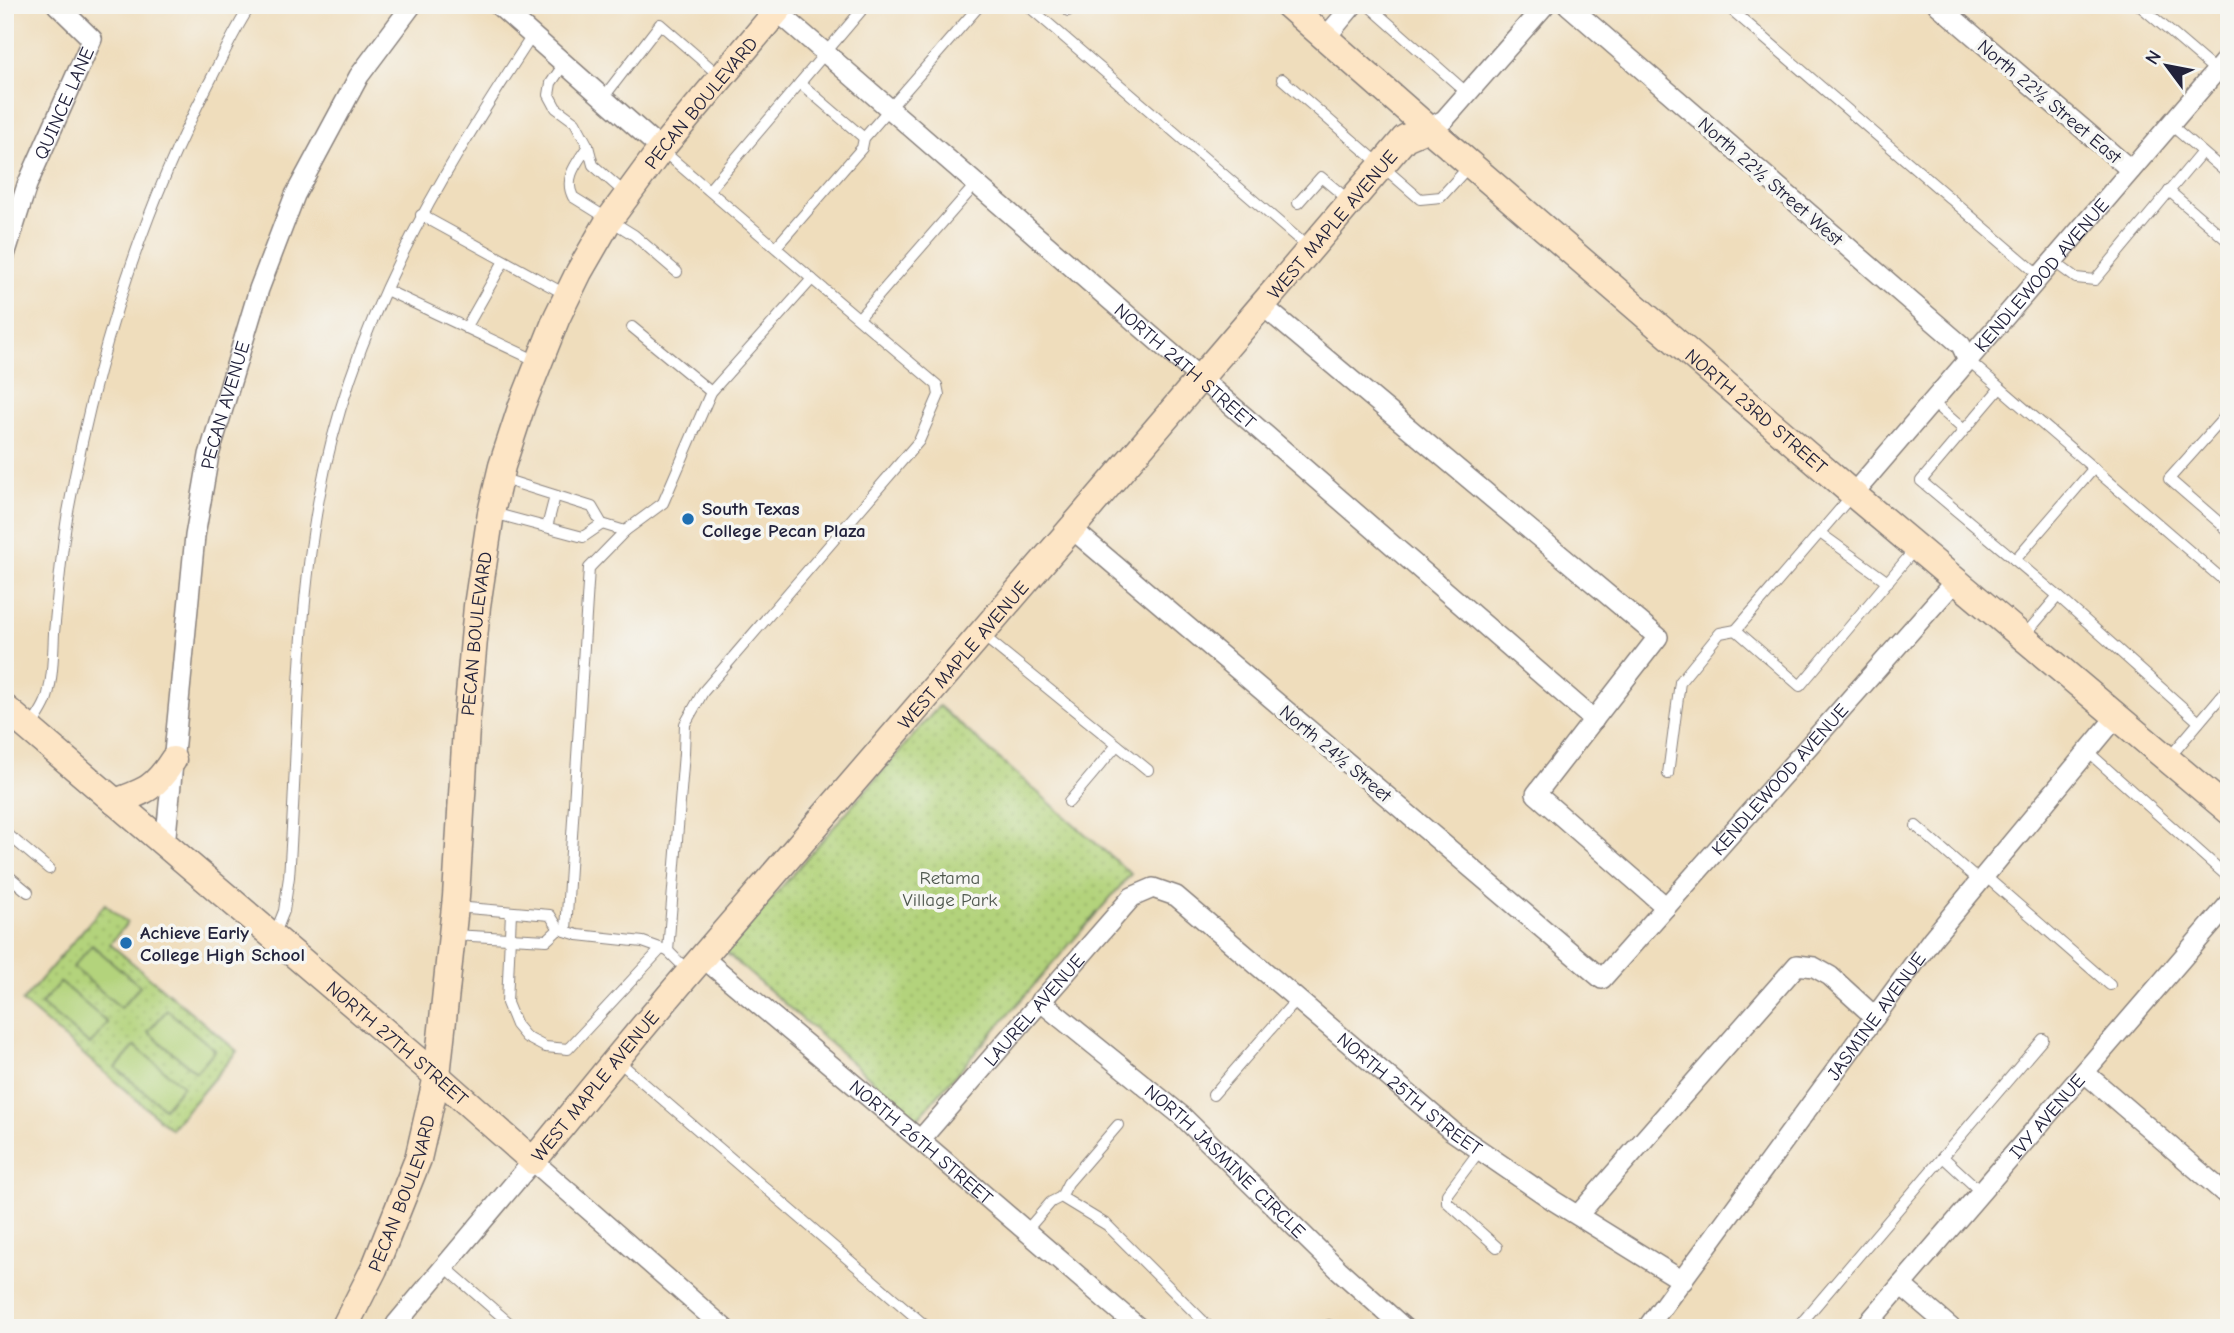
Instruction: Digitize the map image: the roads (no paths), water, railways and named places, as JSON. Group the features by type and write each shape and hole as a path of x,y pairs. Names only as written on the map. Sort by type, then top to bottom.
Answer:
{"main road":[{"name":"NORTH 23RD STREET","path":"1288,5 1853,494 2229,811"},
{"name":"PECAN BOULEVARD","path":"344,1328 374,1269 418,1159 437,1076 455,907 472,650 482,561 491,513 522,405 567,296 609,219 661,149 780,8"},
{"name":"WEST MAPLE AVENUE","path":"533,1161 696,965 1405,138 1428,128"},
{"name":"NORTH 27TH STREET","path":"5,708 533,1161"},
{"path":"115,802 153,785 162,778 173,760"}],"street":[{"name":"QUINCE LANE","path":"5,255 27,185 92,39 57,5"},
{"name":"PECAN AVENUE","path":"165,846 195,536 209,455 255,301 295,195 359,76 412,5"},
{"path":"498,5 661,149"},
{"path":"1326,37 1353,5"},
{"name":"WEST MAPLE AVENUE","path":"1428,128 1444,120 1545,5"},
{"name":"North 22½ Street West","path":"1568,5 1961,345 1968,360"},
{"name":"North 22½ Street East","path":"1938,5 2132,170"},
{"name":"NORTH 24TH STREET","path":"780,8 825,53 1594,720"},
{"name":"KENDLEWOOD AVENUE","path":"1853,494 2222,64"},
{"path":"1263,306 1658,636 1536,793 1666,907"},
{"name":"North 24½ Street","path":"1071,527 1602,979"},
{"name":"KENDLEWOOD AVENUE","path":"1602,979 1956,580"},
{"name":"JASMINE AVENUE","path":"1647,1328 1932,939 2117,716"},
{"name":"NORTH 25TH STREET","path":"1153,888 1176,896 1452,1131 1683,1281"},
{"name":"LAUREL AVENUE","path":"920,1140 1132,897 1153,888"},
{"name":"IVY AVENUE","path":"1864,1328 2229,904"},
{"name":"NORTH 26TH STREET","path":"696,965 920,1140 1139,1328"},
{"path":"1578,1215 1797,965 1814,967 1830,976 1875,1017"},
{"name":"NORTH JASMINE CIRCLE","path":"1040,1001 1182,1116 1339,1270 1404,1328"},
{"path":"2085,1073 2229,1197"},
{"name":"WEST MAPLE AVENUE","path":"396,1324 533,1161"},
{"name":"NORTH 27TH STREET","path":"533,1161 724,1328"},
{"path":"1901,1285 1951,1328"}],"lane":[{"path":"29,729 46,701 60,562 68,512 114,315 133,255 160,185 198,103 251,5"},
{"path":"709,190 866,5"},
{"path":"776,247 862,148 864,138 889,108 981,5"},
{"path":"1027,5 1311,250"},
{"path":"1368,5 1468,93"},
{"path":"1726,5 2047,268 2076,278 2095,280 2202,152"},
{"path":"2139,5 2222,64"},
{"path":"603,98 660,24 721,77"},
{"path":"274,937 284,911 289,877 303,617 319,498 333,437 374,313 421,215 444,173 532,36"},
{"path":"564,64 551,83 549,95 556,108 575,122 588,146 593,165 626,195"},
{"path":"1282,79 1420,199 1441,197 1470,164"},
{"path":"800,83 864,138"},
{"path":"2171,125 2229,175"},
{"path":"588,146 570,173 569,188 573,197 634,235 677,272"},
{"path":"511,912 507,1003 516,1025 526,1037 545,1046 568,1049 664,950 685,724 703,692 919,441 939,395 937,385 661,149"},
{"path":"1298,203 1321,177 1351,202"},
{"path":"859,318 976,184"},
{"path":"2169,191 2229,242"},
{"path":"421,215 567,296"},
{"path":"466,328 504,261"},
{"path":"562,930 589,568 625,531 663,503 711,392 813,279"},
{"path":"386,290 538,362"},
{"path":"632,327 711,392"},
{"path":"1968,360 2229,585"},
{"path":"2000,388 1921,481 2058,596 2199,722"},
{"path":"1932,402 1964,429"},
{"path":"2229,412 2169,479 2229,531"},
{"path":"2015,560 2094,468"},
{"path":"500,478 592,507 602,524 625,531"},
{"path":"1668,774 1680,682 1720,633 1736,630 1853,494"},
{"path":"547,527 555,496"},
{"path":"491,513 583,537 602,524"},
{"path":"1820,533 1888,582"},
{"path":"1736,630 1800,686 1917,547"},
{"path":"2023,637 2058,596"},
{"path":"981,634 1148,770"},
{"path":"2167,759 2229,687"},
{"path":"1069,803 1117,745"},
{"path":"2087,751 2229,878"},
{"path":"1916,826 2110,985"},
{"path":"5,832 49,869"},
{"path":"5,873 28,892"},
{"path":"455,907 550,915 562,930 578,936 643,943 696,965"},
{"path":"452,935 547,940 562,930"},
{"path":"1213,1095 1297,999"},
{"path":"1797,1328 2043,1039"},
{"path":"616,1060 929,1328"},
{"path":"1026,1231 1051,1202 1061,1197 1068,1183 1118,1125"},
{"path":"1480,1150 1447,1194 1447,1202 1497,1247"},
{"path":"1943,1157 1981,1192"},
{"path":"1061,1197 1107,1225 1210,1328"},
{"path":"444,1266 515,1328"}],"place":[{"name":"South Texas College Pecan Plaza","path":"688,519"},
{"name":"Achieve Early College High School","path":"126,943"}],"park label":[{"name":"Retama Village Park","path":"950,888"}]}
